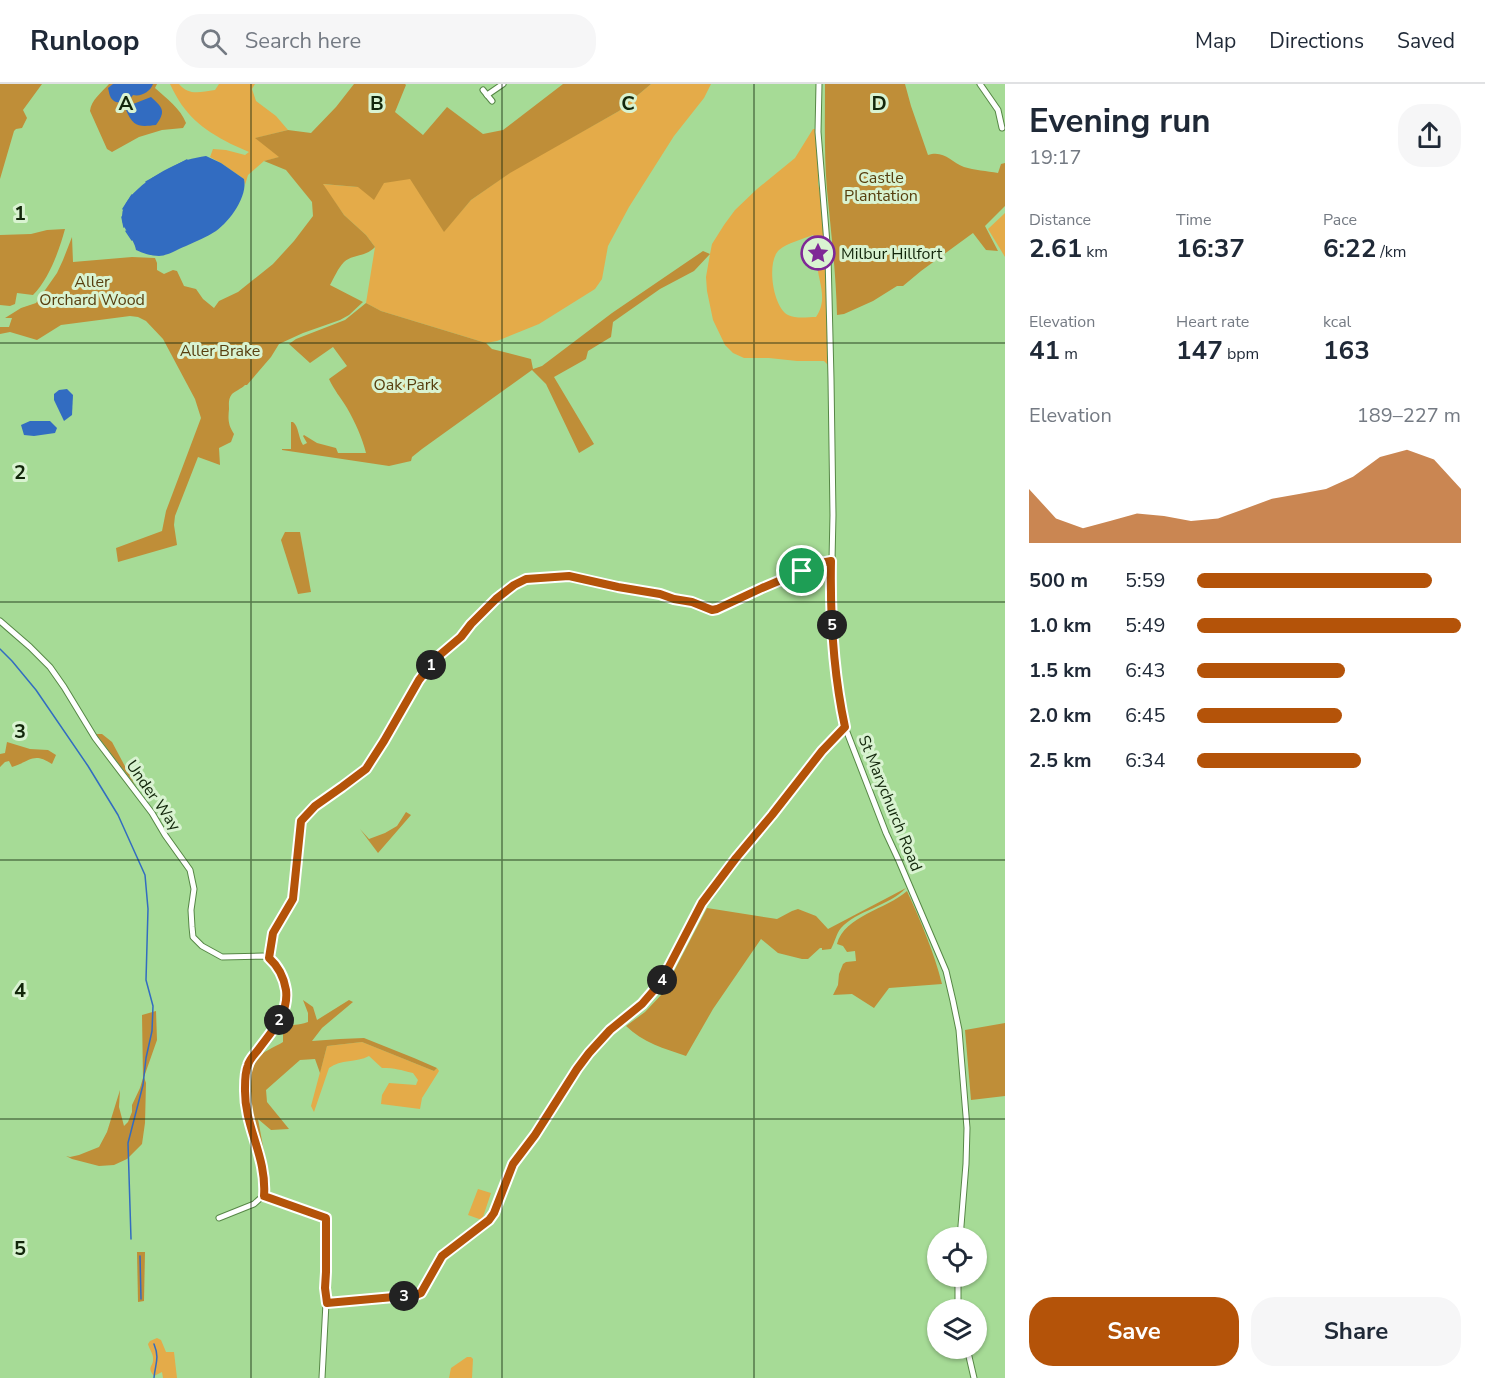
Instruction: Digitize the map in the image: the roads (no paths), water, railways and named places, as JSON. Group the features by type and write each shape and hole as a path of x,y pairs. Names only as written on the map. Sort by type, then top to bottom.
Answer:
{"street":[{"path":"492,101 485,92 503,84"},
{"name":"St Marychurch Road","path":"819,84 818,132 828,256 831,359 833,515 831,605 836,682 845,727 886,833 946,970 959,1029 967,1128 961,1227"},
{"path":"980,84 998,110 1002,128"},
{"path":"219,1218 254,1204 264,1196 265,1180 246,1111 245,1088 248,1064 278,1023 286,1004 285,982 269,958 273,933 293,899 301,821 315,806 366,769 419,680 435,659 461,637 496,599 526,579 569,576 660,594 712,610 821,563 831,561"},
{"name":"Under Way","path":"0,621 50,667 95,738 152,813 165,836 190,870 194,889 191,910 194,937 202,946 222,957 263,956 269,958"},
{"path":"327,1303 421,1293 442,1256 489,1220 494,1213 513,1164 535,1135 577,1069 610,1030 642,1004 661,982 702,903 822,751 845,727"},
{"path":"264,1196 326,1218 325,1288 327,1303 322,1378"},
{"path":"970,1359 974,1378"}],"water":[{"path":"113,84 153,84 145,93 133,95 120,103 114,101 110,96 108,88"},
{"path":"151,97 162,110 161,116 156,125 137,125 131,120 126,110 128,106"},
{"path":"206,156 244,179 245,186 241,200 232,215 213,233 169,254 156,256 136,250 122,221 124,207 130,198 147,181 158,174 187,160"},
{"path":"67,389 73,395 72,415 64,421 54,400 54,394 59,390"},
{"path":"30,421 50,421 57,428 55,433 24,435 21,425"}],"waterway":[{"path":"146,182 187,160"},
{"path":"123,209 132,195"},
{"path":"122,217 124,227"},
{"path":"126,231 132,240"},
{"path":"0,649 36,690 88,766 118,815 145,875 148,909 146,980 153,1006 152,1031 143,1085 128,1143 131,1239"},
{"path":"140,1256 141,1299"},
{"path":"154,1344 157,1358 154,1378"}],"place":[{"name":"Milbur Hillfort","path":"818,253"}],"park label":[{"name":"Castle Plantation","path":"881,186"},
{"name":"Aller Orchard Wood","path":"92,290"},
{"name":"Aller Brake","path":"220,350"},
{"name":"Oak Park","path":"406,384"}]}
